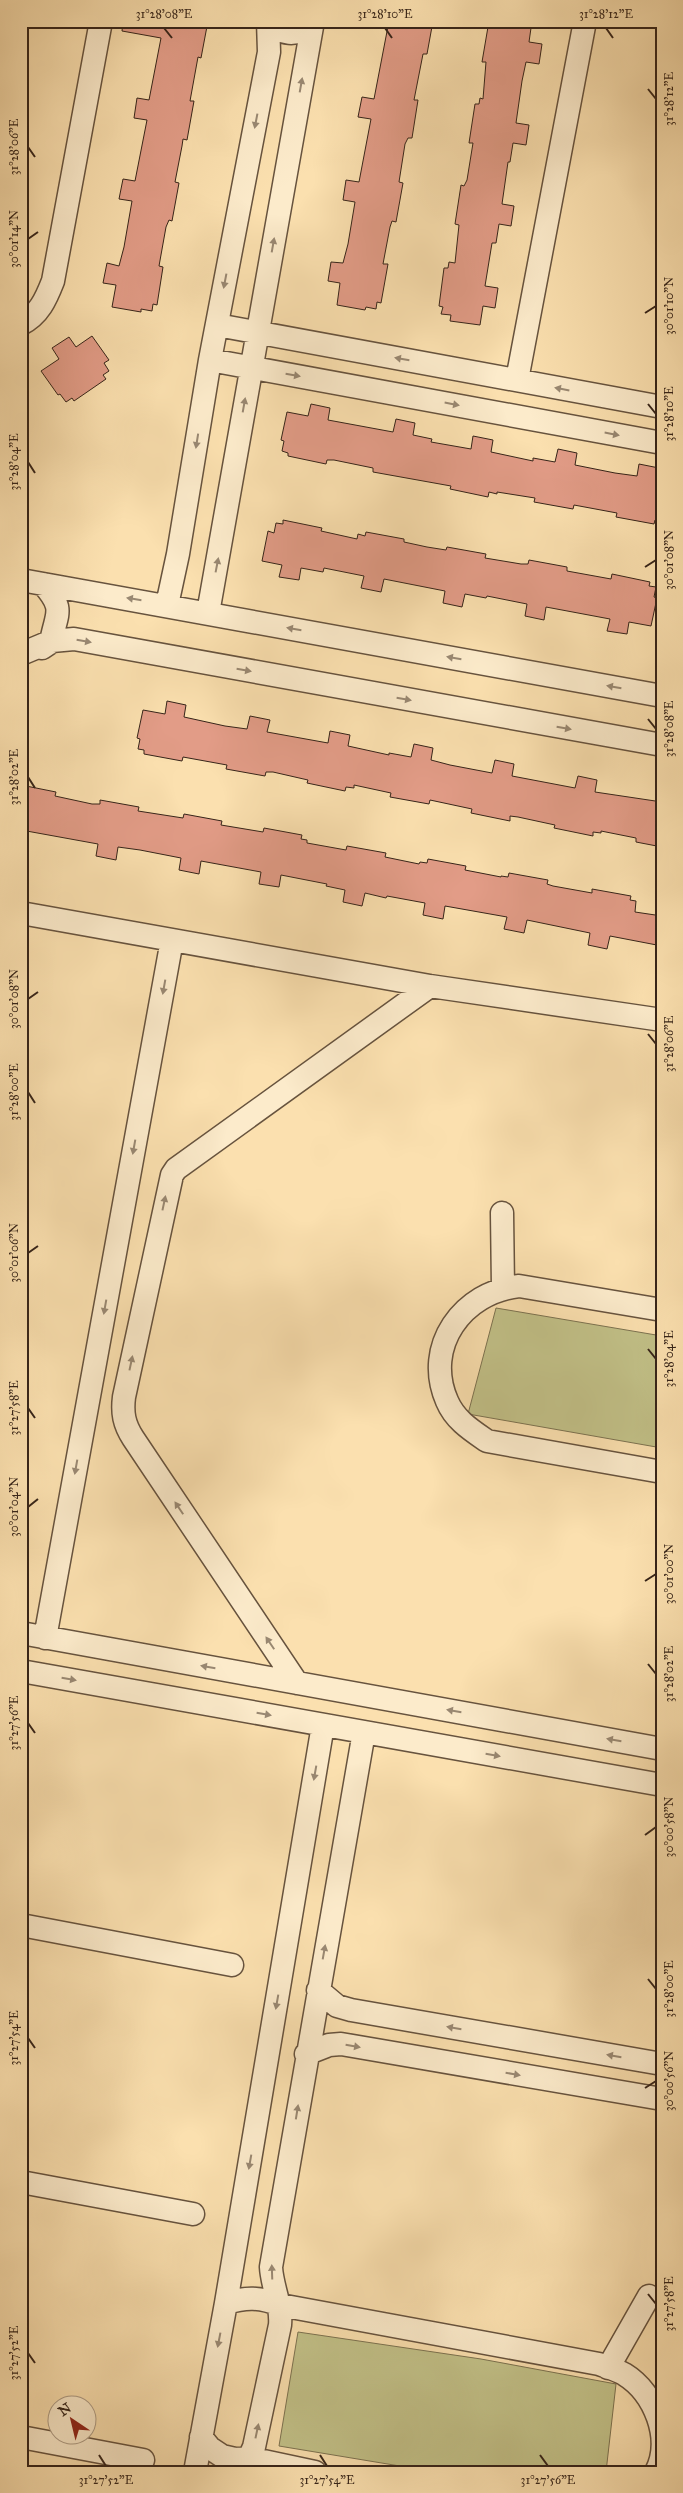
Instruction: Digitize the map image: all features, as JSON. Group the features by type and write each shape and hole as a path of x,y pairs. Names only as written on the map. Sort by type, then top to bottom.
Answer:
{"street":[{"path":"21,324 30,320 45,303 53,281 101,21"},
{"path":"268,21 279,30 294,34 312,24"},
{"path":"167,605 178,554 210,360 269,52 268,21"},
{"path":"517,380 584,21"},
{"path":"208,613 312,24"},
{"path":"217,325 662,407"},
{"path":"210,360 662,443"},
{"path":"32,582 662,696"},
{"path":"21,663 52,642 58,622 57,608 52,594 32,582"},
{"path":"21,654 63,638 74,639 662,745"},
{"path":"21,912 430,986 662,1020"},
{"path":"45,1638 172,940"},
{"path":"297,1683 125,1426 122,1411 124,1396 172,1175 176,1169 430,986"},
{"path":"502,1214 503,1288"},
{"path":"662,1310 519,1286 503,1288 473,1302 450,1328 441,1350 440,1373 447,1401 463,1425 487,1441 662,1472"},
{"path":"21,1633 662,1749"},
{"path":"21,1671 662,1785"},
{"path":"235,1709 243,1673"},
{"path":"195,2472 226,2302 323,1725"},
{"path":"242,2465 254,2447 280,2324 280,2305 273,2286 271,2267 306,2054 364,1732"},
{"path":"21,1925 232,1965"},
{"path":"318,1990 337,2006 351,2010 662,2064"},
{"path":"306,2054 329,2045 341,2044 662,2099"},
{"path":"21,2182 193,2214"},
{"path":"608,2368 649,2296"},
{"path":"226,2302 253,2298 280,2305 608,2368 624,2374 642,2388 655,2408 661,2430 662,2445 656,2472"},
{"path":"21,2437 142,2460"},
{"path":"201,2437 210,2448 222,2456 235,2459 242,2465 315,2472"}],"shaded area":[{"path":"496,1308 662,1336 662,1448 468,1414"},
{"path":"298,2332 481,2359 616,2384 606,2472 436,2472 279,2446"}],"building":[{"path":"123,21 208,21 201,58 198,57 190,101 194,101 187,140 183,139 175,182 179,183 172,221 169,220 166,227 159,266 163,267 157,305 153,304 152,311 141,309 141,312 112,307 116,285 103,283 107,263 119,266 124,247 132,201 119,199 123,179 135,181 147,120 134,118 137,98 149,100 161,38 122,31"},
{"path":"389,21 433,21 427,54 423,54 414,100 418,100 412,138 408,138 405,144 399,182 403,183 396,222 392,221 390,227 383,264 388,264 381,303 377,302 376,309 366,307 365,310 337,305 340,283 328,281 331,262 343,263 348,244 355,202 343,200 346,180 359,182 371,119 358,117 362,97 374,99"},
{"path":"489,21 532,21 529,42 542,44 539,64 526,62 516,123 529,125 526,145 513,143 510,162 508,162 502,204 514,206 511,226 499,224 496,243 492,243 485,286 498,288 495,308 483,306 480,325 450,321 451,315 441,314 443,307 439,306 444,268 448,268 449,262 455,263 459,225 455,224 461,185 464,186 467,180 473,143 469,143 475,104 479,104 480,98 483,99 486,62 482,62"},
{"path":"92,336 109,360 104,363 109,371 103,375 106,379 74,401 72,398 66,402 60,394 58,395 41,371 59,359 52,348 69,337 76,347"},
{"path":"311,404 330,408 328,420 393,432 396,419 415,423 413,435 432,439 431,442 471,449 473,436 493,440 491,452 533,461 533,458 555,462 558,449 577,453 575,465 615,473 637,476 639,464 659,468 656,480 662,481 662,521 655,520 654,524 616,517 617,513 574,505 573,509 534,502 535,498 497,492 497,494 489,492 488,497 450,489 451,486 373,472 373,468 334,460 327,460 326,464 288,456 288,453 282,451 284,441 281,440 287,412 308,416"},
{"path":"283,520 322,528 321,531 357,539 358,534 365,536 366,532 404,539 404,542 427,547 446,550 447,547 486,554 485,558 521,564 528,564 529,560 567,567 567,571 611,579 612,574 650,582 649,586 656,587 654,597 657,598 651,626 629,622 627,634 607,631 610,619 546,607 544,620 525,616 527,604 487,596 486,598 465,594 462,607 443,603 445,591 384,579 381,592 361,588 364,576 324,568 323,572 301,568 299,580 279,577 282,565 262,561 268,531 274,533 276,523 283,524"},
{"path":"167,701 186,705 184,717 225,726 247,729 250,716 270,720 267,732 328,743 330,731 350,735 348,746 389,755 389,753 411,757 414,744 433,748 431,760 450,765 492,773 495,760 514,764 512,776 575,788 578,776 597,780 595,792 662,802 662,847 636,842 636,838 601,831 601,833 593,832 593,836 554,828 555,825 518,817 510,816 510,821 471,813 472,809 430,800 429,804 390,797 391,793 354,785 354,788 346,787 345,791 307,783 308,780 273,772 266,772 265,776 226,769 227,765 183,757 182,761 144,754 144,750 138,749 140,739 137,738 143,710 165,714"},
{"path":"21,785 56,792 55,796 92,804 100,804 100,800 139,807 138,811 183,818 184,814 222,821 221,825 263,832 264,828 302,835 301,839 307,840 307,843 346,850 347,846 386,853 385,857 419,864 420,862 427,863 428,859 466,866 465,870 501,877 508,877 509,873 548,880 547,884 553,886 592,893 592,889 631,896 630,900 636,901 635,912 662,916 662,946 610,936 607,949 588,945 590,933 527,920 524,933 504,929 507,917 445,906 443,919 423,915 425,903 365,893 362,906 343,902 345,890 326,886 327,884 281,875 279,887 259,884 261,872 201,861 199,874 179,870 181,858 140,850 118,847 116,860 96,856 98,844 21,830"}]}
